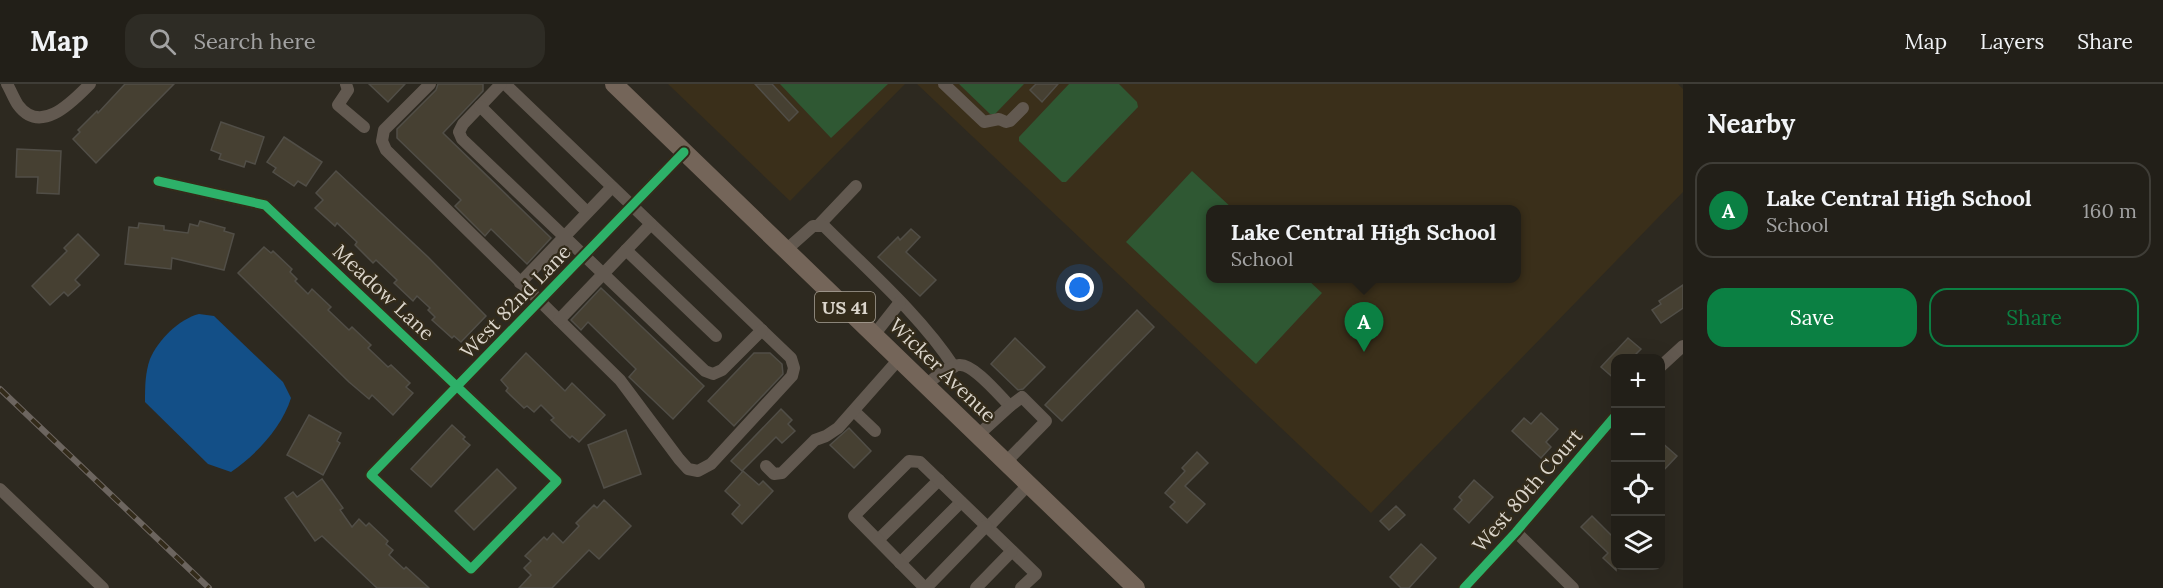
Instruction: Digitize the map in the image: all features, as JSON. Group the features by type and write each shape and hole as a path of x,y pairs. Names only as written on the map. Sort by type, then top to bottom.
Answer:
{"highway":[{"name":"Wicker Avenue","path":"614,84 1137,588"}],"street":[{"path":"7,84 20,107 29,114 39,117 58,112 90,84"},
{"path":"346,84 348,90 338,105 363,128"},
{"path":"430,84 384,130 382,141 386,150 620,380 678,459 688,469 698,471 711,464 792,376 794,368 791,358 762,330 651,224 503,84 480,106 459,132 462,139 705,372 713,374 722,370 762,330"},
{"path":"944,84 984,122 999,119 1010,121 1023,108"},
{"path":"480,106 587,212"},
{"name":"West 82nd Lane","path":"471,569 371,475 684,152"},
{"name":"Meadow Lane","path":"158,180 265,205 557,481 471,569"},
{"path":"818,226 856,186"},
{"path":"520,283 612,187"},
{"path":"558,320 651,224"},
{"path":"786,250 813,226 824,226 900,302 945,353 954,367"},
{"path":"626,250 716,336"},
{"path":"874,335 900,302"},
{"path":"1665,362 1683,346"},
{"path":"766,466 774,474 782,473 815,440 838,428 898,358"},
{"path":"926,385 960,364 972,369 1010,406"},
{"path":"978,435 1022,397 1046,421 1006,462"},
{"path":"854,411 875,431"},
{"name":"West 80th Court","path":"1464,588 1516,532 1611,421"},
{"path":"1021,588 1036,574 987,526 920,462 909,461 854,516 926,588 987,526 1029,484"},
{"path":"878,540 939,480"},
{"path":"0,490 103,588"},
{"path":"900,563 961,502"},
{"path":"1516,532 1573,588"},
{"path":"975,588 1012,551"}],"shaded area":[{"path":"668,84 905,84 790,201"},
{"path":"917,84 1678,84 1683,89 1683,192 1371,513"}],"green space":[{"path":"780,84 888,84 831,138"},
{"path":"959,84 1024,84 995,114 990,114"},
{"path":"1069,84 1119,84 1137,102 1138,107 1066,182 1062,182 1019,141 1019,137"},
{"path":"1192,171 1229,205 1206,205 1206,283 1311,283 1322,293 1256,364 1126,242"}],"water":[{"path":"199,314 214,316 283,382 291,398 275,430 267,440 231,472 208,464 145,402 147,370 154,352 177,325"}],"building":[{"path":"125,84 174,84 96,163 73,139 80,132 78,130 97,111 98,113"},
{"path":"369,84 405,84 388,102"},
{"path":"438,84 483,84 483,91 443,133 551,238 527,264 491,229 485,236 455,206 461,200 397,138 397,129 436,90"},
{"path":"755,84 772,84 798,112 789,121"},
{"path":"1036,84 1058,84 1042,102 1030,90"},
{"path":"221,122 264,137 255,164 246,161 244,167 219,159 221,154 211,150"},
{"path":"284,137 322,162 306,186 298,181 294,186 273,172 276,168 267,162"},
{"path":"17,149 61,151 59,194 37,193 38,177 16,177"},
{"path":"336,171 428,257 486,316 461,342 454,336 452,338 432,320 435,317 428,310 430,308 417,296 413,301 394,283 397,280 376,260 373,263 355,245 357,242 337,223 335,226 315,208 323,200 316,193"},
{"path":"200,221 225,228 224,231 234,234 224,270 172,258 171,269 125,264 129,227 138,228 139,223 164,226 164,230 188,233 190,224 198,226"},
{"path":"911,229 920,237 906,252 936,280 920,296 878,257 898,237 900,240"},
{"path":"78,234 99,255 75,280 80,285 68,296 64,292 50,305 32,286 67,251 64,248"},
{"path":"264,247 271,253 273,251 292,269 290,272 297,279 295,281 308,294 312,289 331,307 328,310 349,330 352,327 371,345 368,348 410,383 406,387 413,393 393,415 372,395 369,399 349,382 238,273"},
{"path":"1683,285 1683,308 1661,323 1652,310 1661,304 1659,301"},
{"path":"601,288 704,386 673,419 629,377 636,369 588,322 581,330 571,320"},
{"path":"1137,310 1154,327 1062,421 1045,405"},
{"path":"1015,338 1045,367 1023,389 1018,390 991,364"},
{"path":"1628,338 1641,349 1636,354 1613,354"},
{"path":"526,353 565,391 572,383 605,415 579,442 572,436 570,438 551,420 554,418 541,405 534,412 527,406 524,408 506,391 508,388 501,380"},
{"path":"754,353 770,353 782,364 783,374 734,426 708,401"},
{"path":"1611,356 1611,376 1601,367"},
{"path":"781,409 792,420 788,424 795,431 782,443 776,437 742,471 731,461"},
{"path":"1541,413 1558,429 1546,442 1551,447 1541,458 1512,431 1524,418 1531,424"},
{"path":"309,415 341,433 337,441 340,443 323,475 287,455"},
{"path":"452,425 470,445 431,487 411,469"},
{"path":"849,428 871,451 854,468 830,445"},
{"path":"626,430 641,474 604,488 588,445"},
{"path":"1665,445 1677,456 1665,469"},
{"path":"1197,452 1208,463 1185,486 1205,504 1187,523 1170,507 1175,502 1165,493 1185,471 1182,468"},
{"path":"497,469 516,488 474,530 455,511"},
{"path":"743,471 759,485 763,481 773,491 742,524 732,514 740,505 725,491"},
{"path":"322,479 343,508 340,510 352,527 359,519 366,526 369,523 388,541 386,544 393,550 389,555 429,588 377,588 322,536 315,541 285,498 293,492 297,497"},
{"path":"1474,480 1493,497 1469,523 1454,509 1462,500 1459,497"},
{"path":"604,500 631,526 599,559 589,550 552,588 519,588 531,575 524,568 531,561 525,556 544,537 547,540 553,533 563,543 579,526 576,523 594,505 597,508"},
{"path":"1396,506 1405,515 1389,530 1380,521"},
{"path":"1592,516 1611,535 1611,565 1603,558 1608,553 1581,527"},
{"path":"1421,544 1436,558 1409,588 1401,588 1390,577"}],"railway":[{"path":"0,389 209,588"}],"cycle path":[{"path":"158,181 265,205 557,481 471,569 371,475 684,152"},
{"path":"1464,588 1516,532 1611,421"}],"place":[{"name":"Lake Central High School","path":"1364,352"}]}
